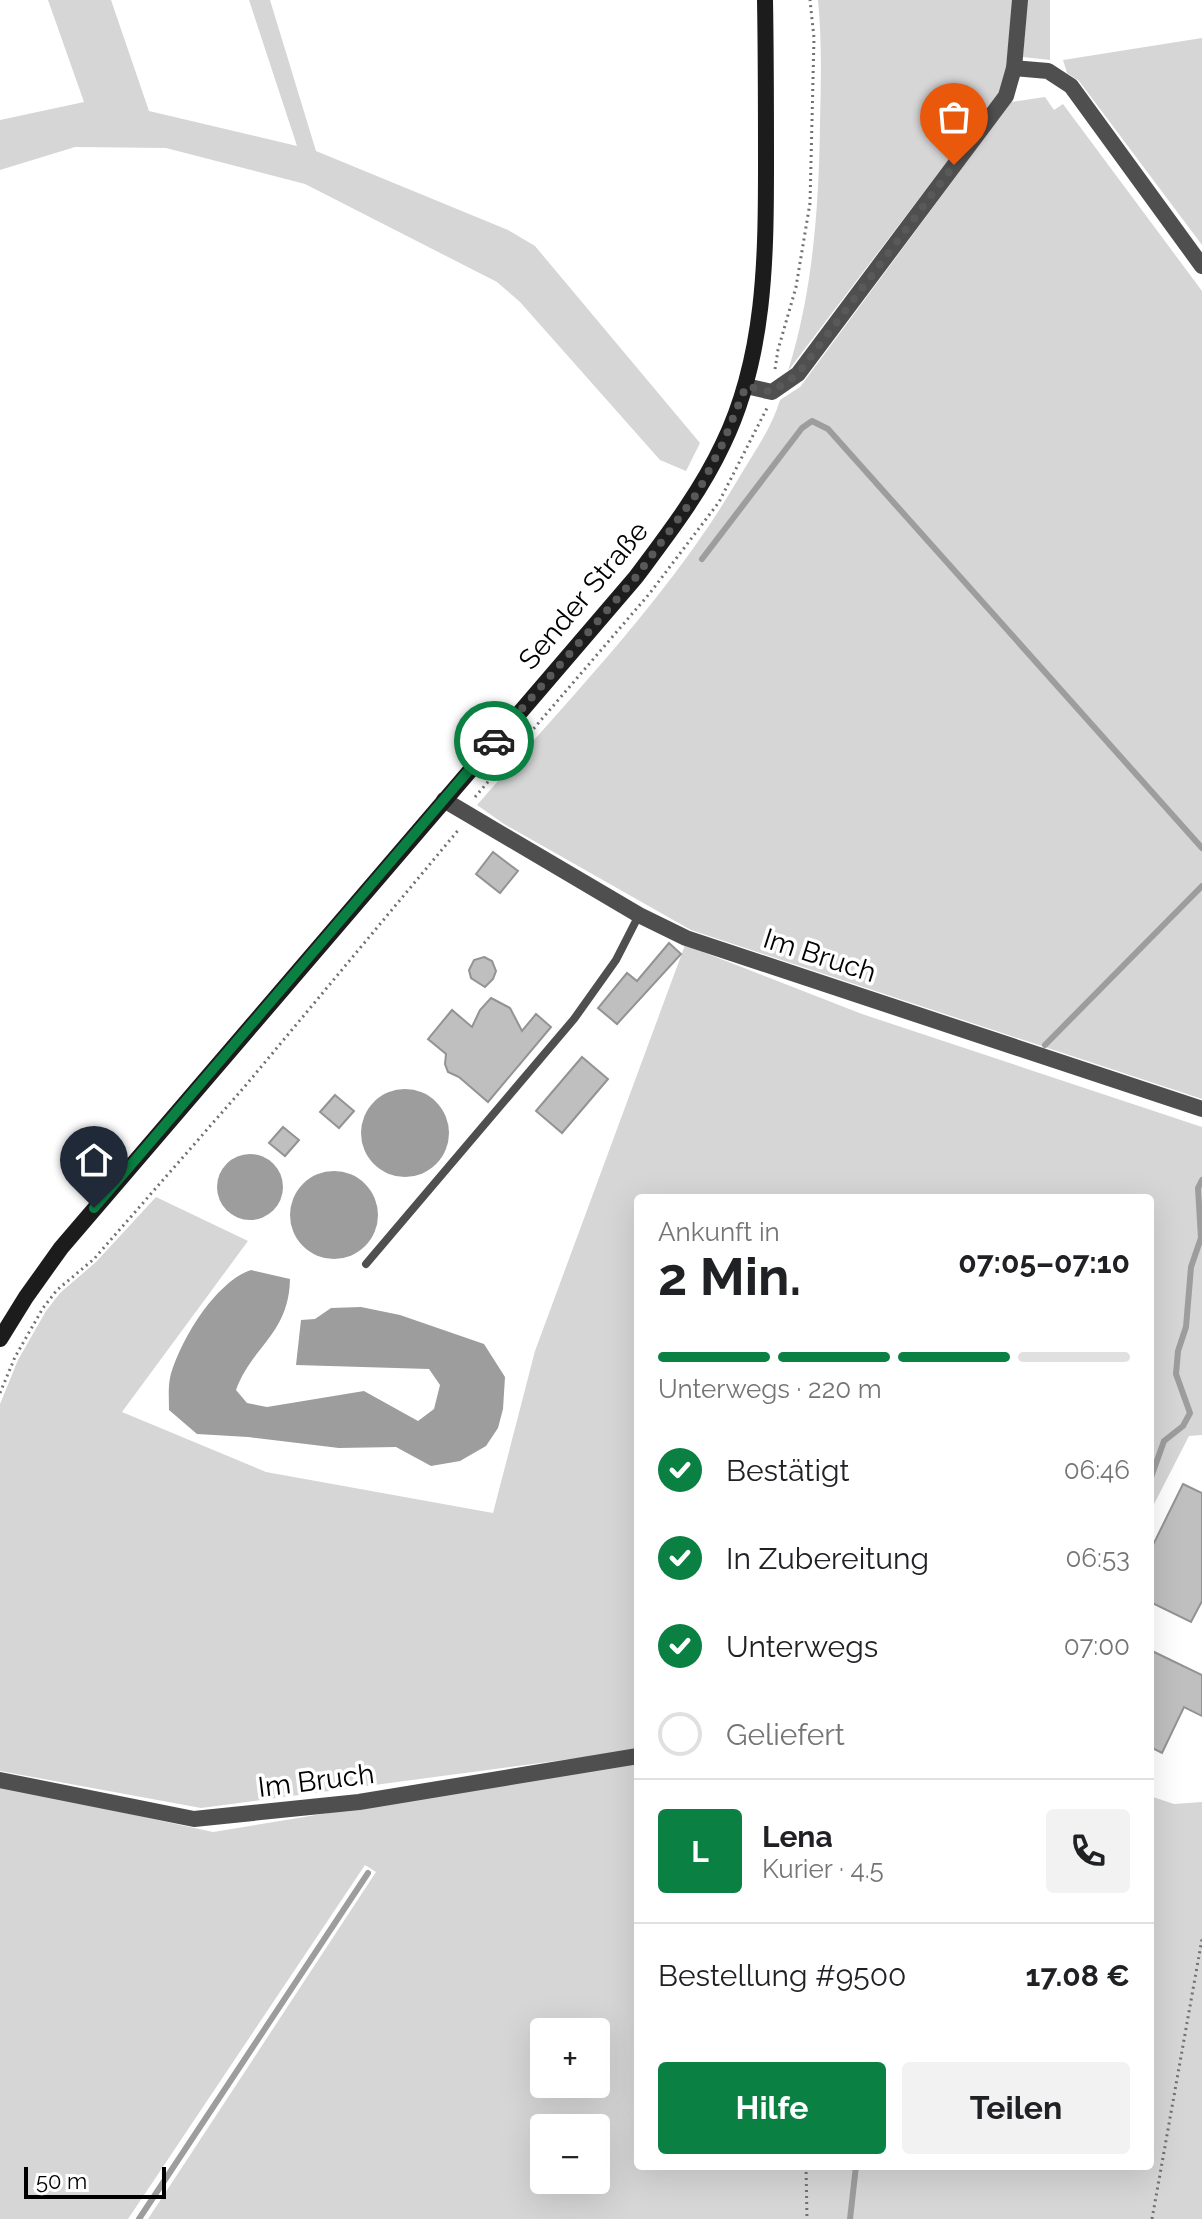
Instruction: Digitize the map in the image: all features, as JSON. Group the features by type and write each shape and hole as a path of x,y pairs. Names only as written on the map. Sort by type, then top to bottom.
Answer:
{"main road":[{"name":"Sender Straße","path":"0,1339 61,1248 626,588 698,492 723,443 746,386 762,309 766,257 765,0"}],"street":[{"path":"746,386 772,392 798,374 1006,96 1014,68 1020,0"},
{"path":"1014,68 1048,71 1071,86 1202,266"},
{"name":"Im Bruch","path":"444,800 639,915 686,938 1202,1109"},
{"name":"Im Bruch","path":"0,1780 194,1819 359,1802 634,1757"}],"lane":[{"path":"366,1264 574,1019 616,960 639,915"}],"path":[{"path":"0,1393 15,1357 57,1290 94,1259 246,1085 470,816 476,796 650,593 719,502 766,414 778,350 796,287 810,203 814,38 810,0"},
{"path":"1152,2219 1202,1939"},
{"path":"806,2170 807,2219"}],"shaded area":[{"path":"48,0 111,0 149,111 297,146 249,0 270,0 316,151 508,230 535,246 700,443 686,471 660,460 520,302 497,282 305,184 166,148 75,147 0,170 0,120 84,102"},
{"path":"818,0 1013,0 1006,68 999,93 788,371 809,279 816,217 821,77"},
{"path":"1027,0 1050,0 1050,60 1023,57"},
{"path":"1202,38 1202,245 1079,81 1067,73 1063,60"},
{"path":"1045,97 1054,110 1063,104 1202,291 1202,1099 691,930 504,824 477,805 616,646 682,564 757,448 780,400 800,387 1011,102"},
{"path":"685,945 862,1014 1202,1127 1202,1435 1189,1436 1154,1504 1154,1194 634,1194 634,1751 201,1808 0,1771 0,1404 18,1360 46,1311 60,1293 96,1262 156,1197 248,1241 122,1412 266,1472 493,1513 535,1351"},
{"path":"405,1089 422,1093 436,1102 445,1116 449,1133 445,1150 436,1164 422,1173 405,1177 388,1173 374,1164 365,1150 361,1133 365,1116 374,1102 388,1093"},
{"path":"250,1154 263,1157 273,1164 280,1174 283,1187 280,1200 273,1210 263,1217 250,1220 237,1217 227,1210 220,1200 217,1187 220,1174 227,1164 237,1157"},
{"path":"334,1171 351,1175 365,1184 374,1198 378,1215 374,1232 365,1246 351,1255 334,1259 317,1255 303,1246 294,1232 290,1215 294,1198 303,1184 317,1175"},
{"path":"251,1270 290,1279 288,1298 277,1327 251,1362 236,1390 247,1403 267,1407 364,1391 418,1421 434,1409 440,1385 429,1369 296,1365 301,1320 315,1319 331,1308 361,1307 400,1315 484,1344 505,1377 498,1428 486,1446 460,1461 431,1466 396,1447 339,1448 197,1434 169,1410 169,1382 181,1348 200,1315 224,1287"},
{"path":"634,1763 634,2170 1154,2170 1154,1797 1174,1804 1202,1802 1202,2219 148,2219 376,1872 365,1865 128,2219 0,2219 0,1786 213,1832"}],"building":[{"path":"493,852 518,871 500,893 476,874"},
{"path":"669,943 681,954 617,1024 598,1008 627,973 637,981"},
{"path":"484,957 492,961 496,971 485,987 471,978 469,970 474,960"},
{"path":"491,998 510,1008 522,1031 536,1014 551,1027 488,1102 459,1077 448,1072 446,1054 428,1039 452,1010 472,1027 480,1010"},
{"path":"582,1057 608,1079 562,1133 536,1111"},
{"path":"335,1095 354,1111 339,1128 320,1112"},
{"path":"283,1127 299,1140 285,1156 269,1143"},
{"path":"1183,1484 1202,1493 1202,1601 1191,1622 1154,1604 1154,1543"},
{"path":"1154,1652 1202,1675 1202,1716 1184,1707 1162,1753 1154,1749"}],"waterway":[{"path":"702,559 802,428 812,421 828,429 1202,848"},
{"path":"1045,1045 1202,886"},
{"path":"1154,1469 1164,1441 1183,1426 1190,1413 1176,1374 1178,1351 1186,1327 1191,1267 1201,1238 1198,1188 1202,1180"},
{"path":"139,2219 368,1873"},
{"path":"850,2219 856,2170"}],"way so far":[{"path":"494,741 636,577 698,492 723,443 746,386 772,392 798,374 954,165"}],"route":[{"path":"94,1208 494,741"}]}
